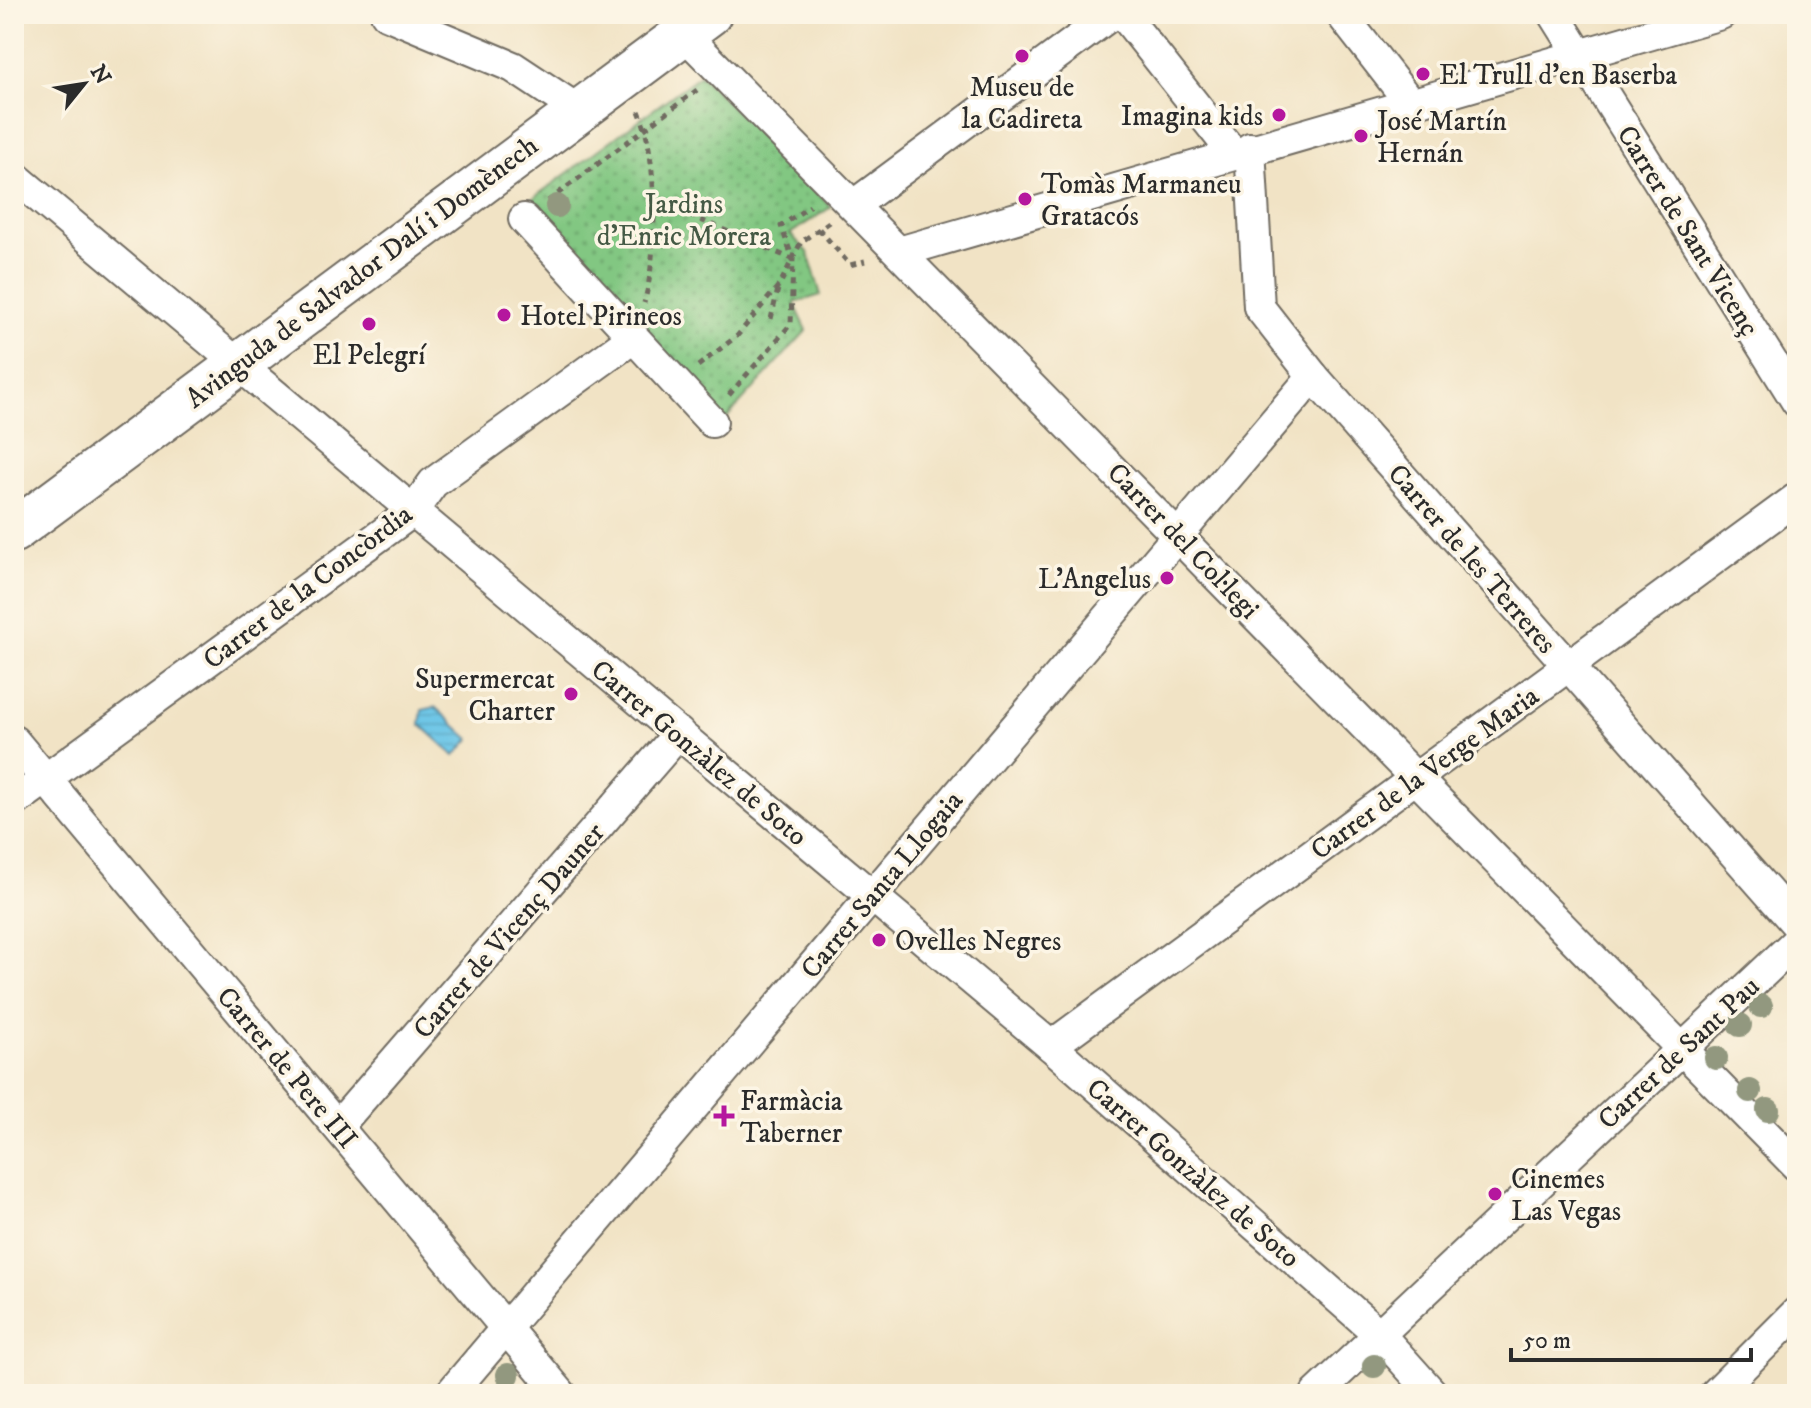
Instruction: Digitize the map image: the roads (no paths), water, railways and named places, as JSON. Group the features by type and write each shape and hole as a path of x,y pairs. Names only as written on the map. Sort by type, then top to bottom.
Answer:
{"main road":[{"name":"Avinguda de Salvador Dalí i Domènech","path":"14,531 697,24"}],"street":[{"path":"386,14 513,67 578,110"},
{"path":"854,205 1112,14"},
{"path":"1123,14 1241,150"},
{"path":"1341,14 1412,105"},
{"name":"Carrer de Sant Vicenç","path":"1554,14 1797,402"},
{"path":"899,252 1241,150 1412,105 1721,14"},
{"name":"Carrer del Col·legi","path":"697,24 854,205 899,252 1797,1166"},
{"name":"Carrer de les Terreres","path":"1241,150 1259,307 1313,376 1797,925"},
{"name":"Carrer Gonzàlez de Soto","path":"14,176 1051,1046 1380,1335 1433,1394"},
{"path":"524,219 712,422"},
{"name":"Carrer de la Concòrdia","path":"14,802 412,512 433,483 633,338"},
{"name":"Carrer Santa Llogaia","path":"450,1394 1313,376"},
{"name":"Carrer de la Verge Maria","path":"1051,1046 1797,498"},
{"name":"Carrer de Vicenç Dauner","path":"338,1126 679,733"},
{"name":"Carrer de Pere III","path":"14,741 561,1394"},
{"name":"Carrer de Sant Pau","path":"1316,1394 1797,941"},
{"path":"1715,1394 1797,1312"}],"water":[{"path":"435,707 470,739 455,756 420,724 422,710"}],"place":[{"name":"Museu de la Cadireta","path":"1022,56"},
{"name":"El Trull d'en Baserba","path":"1423,74"},
{"name":"Imagina kids","path":"1279,115"},
{"name":"José Martín Hernán","path":"1361,136"},
{"name":"Tomàs Marmaneu Gratacós","path":"1025,199"},
{"name":"Hotel Pirineos","path":"504,315"},
{"name":"El Pelegrí","path":"369,324"},
{"name":"L'Angelus","path":"1167,578"},
{"name":"Supermercat Charter","path":"571,694"},
{"name":"Ovelles Negres","path":"879,940"},
{"name":"Farmàcia Taberner","path":"724,1116"},
{"name":"Cinemes Las Vegas","path":"1495,1194"}],"park label":[{"name":"Jardins d'Enric Morera","path":"684,219"}]}
